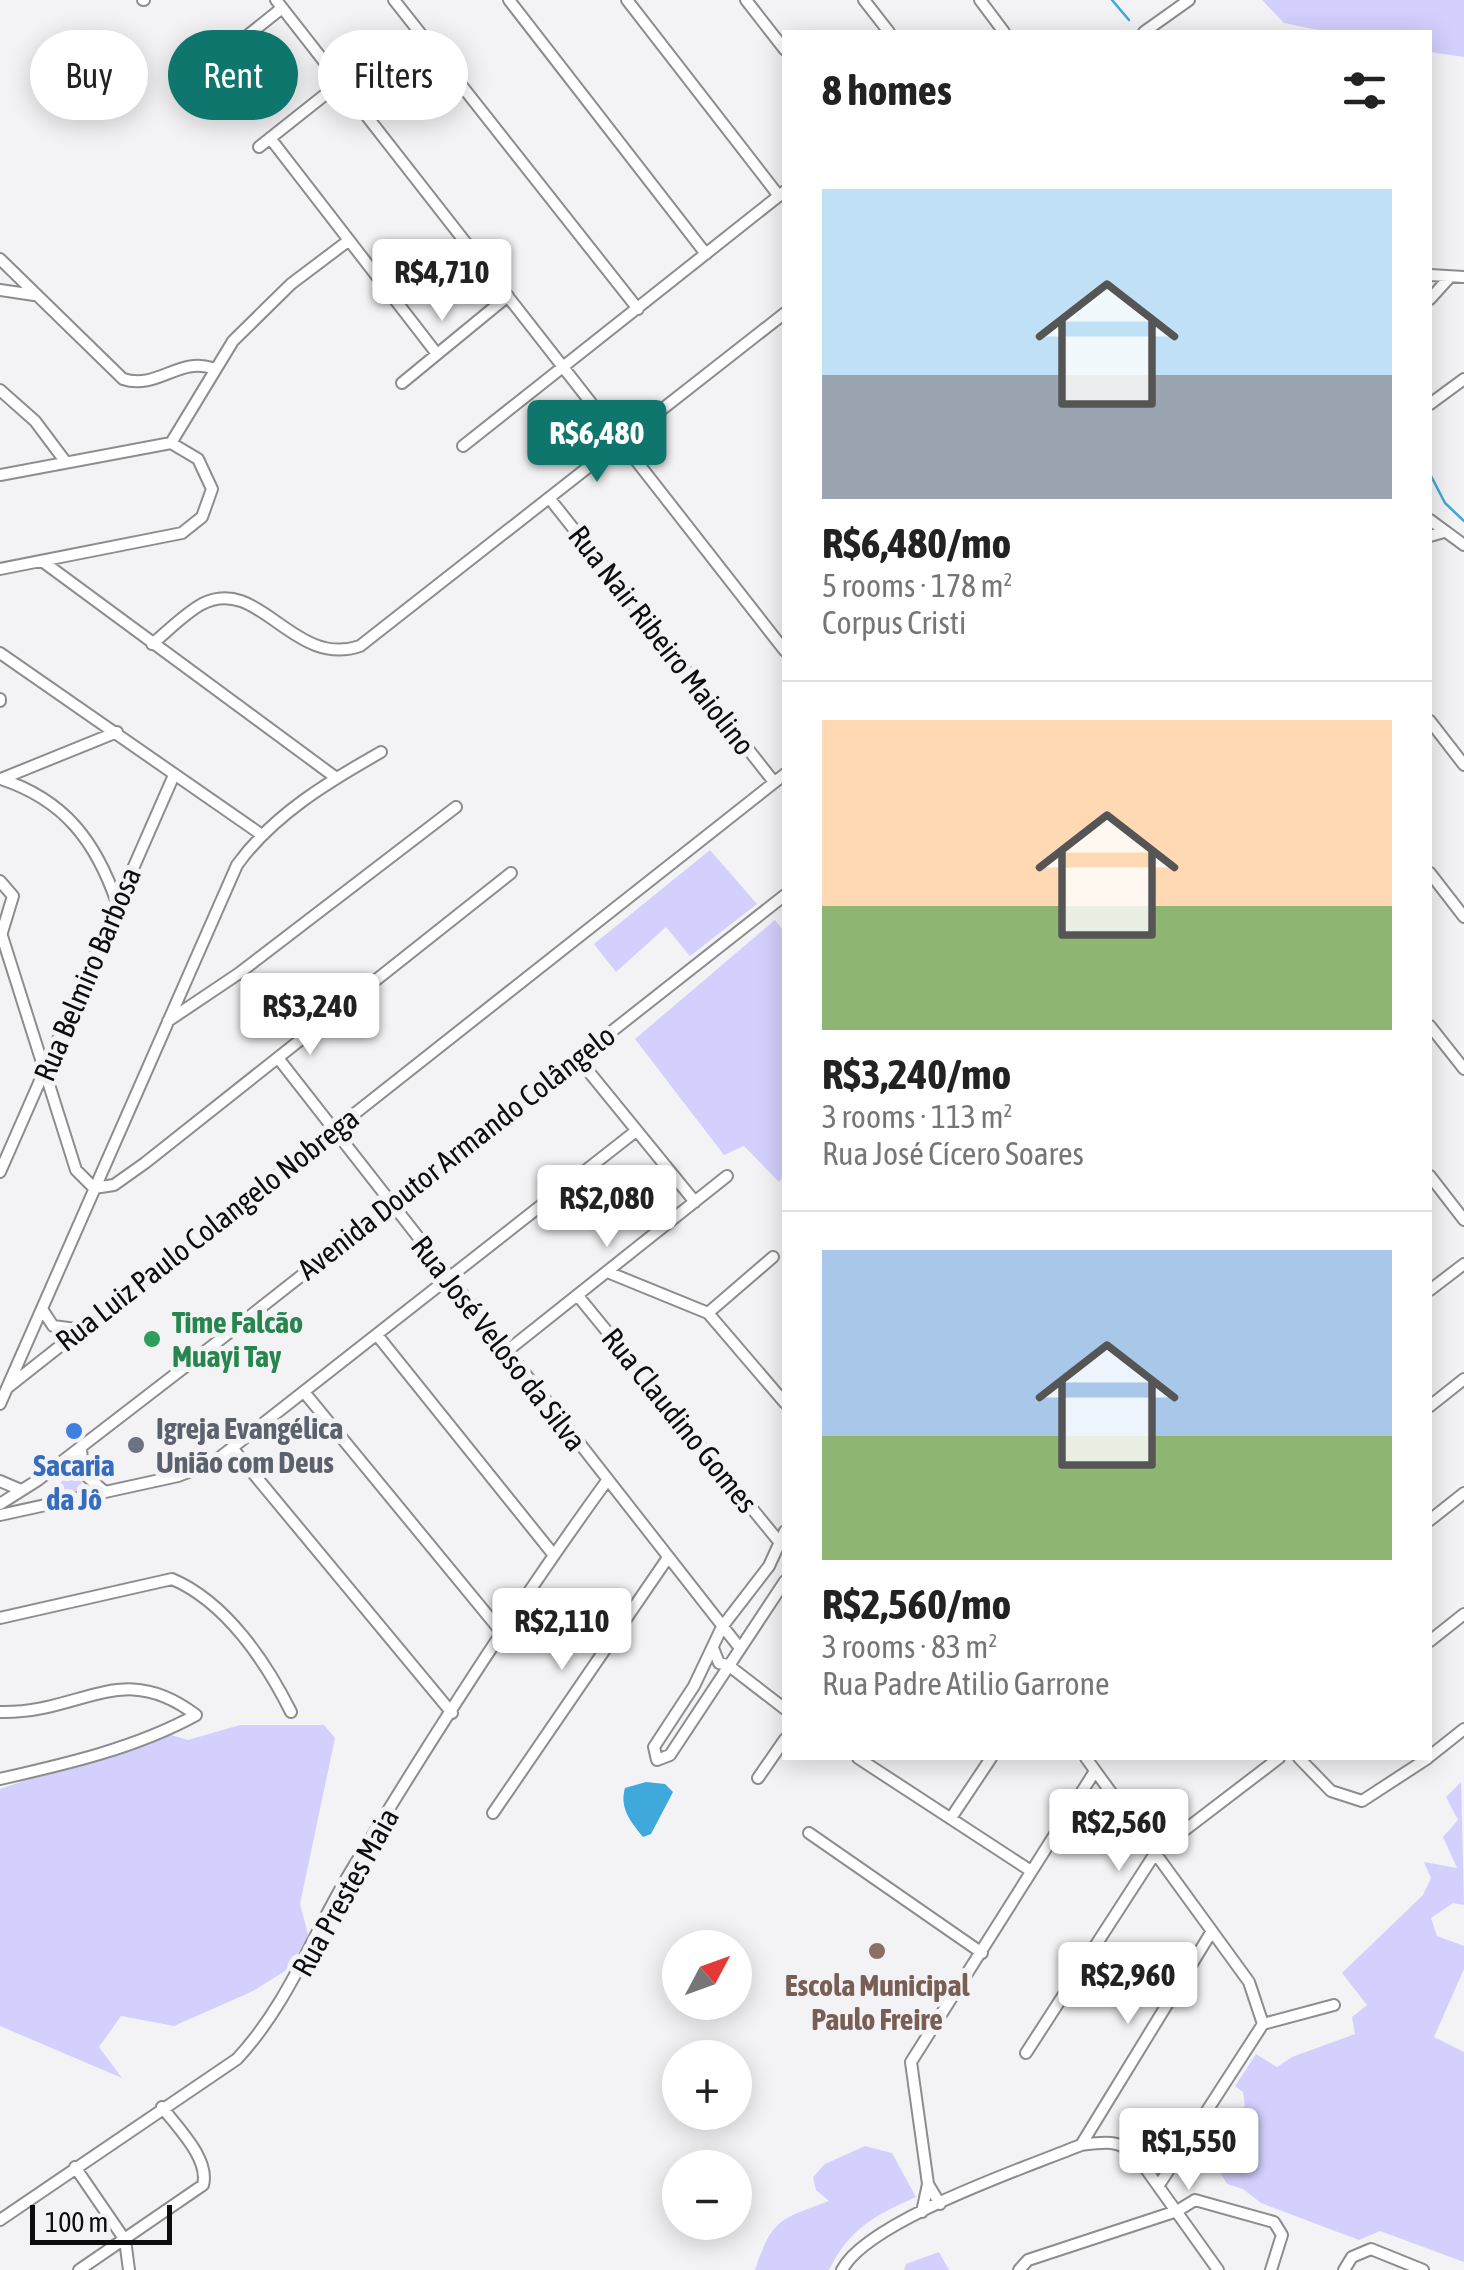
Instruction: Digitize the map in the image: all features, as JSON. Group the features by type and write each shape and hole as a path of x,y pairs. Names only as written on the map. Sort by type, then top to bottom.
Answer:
{"street":[{"path":"394,0 638,309"},
{"path":"510,0 706,254"},
{"path":"464,446 782,194 626,0"},
{"path":"746,0 782,46"},
{"path":"864,0 887,30"},
{"path":"980,0 1002,30"},
{"path":"1151,30 1189,0"},
{"path":"249,30 279,4 318,53"},
{"path":"258,147 318,100"},
{"path":"371,120 782,647"},
{"path":"270,138 437,354"},
{"path":"170,443 212,368 273,299 348,241"},
{"path":"0,259 122,378 144,383 191,364 212,368"},
{"path":"1432,275 1464,277"},
{"path":"1432,297 1449,278"},
{"path":"0,290 34,295"},
{"path":"402,383 508,296"},
{"path":"152,644 202,604 229,597 248,603 321,650 336,653 360,646 782,315"},
{"path":"1432,402 1464,378"},
{"path":"0,390 35,421 65,461"},
{"path":"0,476 170,443 198,459 212,489 209,506 192,526 162,539 0,569"},
{"name":"Rua Nair Ribeiro Maiolino","path":"550,498 774,782"},
{"path":"1432,522 1464,546"},
{"path":"1432,535 1444,532"},
{"path":"42,561 336,777"},
{"path":"0,652 262,835"},
{"path":"1432,723 1464,765"},
{"path":"0,779 116,732"},
{"path":"0,1404 237,866 262,835 336,777 380,752"},
{"name":"Rua Belmiro Barbosa","path":"0,1172 174,775"},
{"name":"Rua Luiz Paulo Colangelo Nobrega","path":"7,1388 76,1329 782,776"},
{"path":"0,779 42,797 80,827 96,849 116,904"},
{"path":"168,1020 238,974 456,808"},
{"path":"0,881 13,896 1,938 76,1170 94,1188 106,1189 125,1179 511,873"},
{"path":"1432,876 1464,917"},
{"name":"Avenida Doutor Armando Colângelo","path":"0,1504 81,1447 782,897"},
{"path":"1432,1029 1464,1069"},
{"path":"576,1056 695,1202"},
{"name":"Rua José Veloso da Silva","path":"278,1058 606,1482 739,1646"},
{"path":"0,1515 200,1469 234,1449 636,1130"},
{"path":"506,1351 610,1273 727,1176"},
{"path":"1432,1179 1464,1220"},
{"path":"708,1312 772,1256"},
{"path":"1432,1288 1464,1264"},
{"path":"610,1273 708,1312 782,1399"},
{"name":"Rua Claudino Gomes","path":"578,1296 781,1544"},
{"path":"42,1309 53,1326 76,1329"},
{"path":"377,1335 553,1554"},
{"path":"1432,1404 1464,1379"},
{"path":"304,1392 503,1634"},
{"path":"81,1447 83,1472 104,1492"},
{"path":"234,1449 452,1713"},
{"path":"0,1481 8,1488 22,1490"},
{"name":"Rua Prestes Maia","path":"0,2220 237,2059 266,2026 306,1960 330,1904 553,1554 606,1482"},
{"path":"1432,1518 1464,1493"},
{"path":"782,1541 753,1590 722,1628 654,1748 654,1758 667,1759 782,1585"},
{"path":"493,1813 668,1559"},
{"path":"0,1618 172,1579 214,1609 256,1650 292,1712"},
{"path":"1432,1639 1464,1614"},
{"path":"713,1648 715,1659 728,1664 782,1707"},
{"path":"0,1712 40,1709 111,1691 147,1688 160,1691 196,1715 94,1756 0,1780"},
{"path":"1432,1755 1464,1729"},
{"path":"758,1778 782,1743"},
{"path":"861,1760 1031,1871"},
{"path":"878,1770 885,1760"},
{"path":"952,1818 991,1760"},
{"path":"1087,1760 1256,1994 1263,2024"},
{"path":"1026,2053 1156,1852 1277,1760"},
{"path":"1301,1760 1332,1791 1362,1801 1424,1760"},
{"path":"922,2212 928,2184 911,2062 1095,1771"},
{"path":"809,1832 982,1954"},
{"path":"1081,2145 1212,1932"},
{"path":"1159,2185 1263,2024 1334,2004"},
{"path":"79,2270 203,2185 206,2174 198,2156 162,2107"},
{"path":"842,2270 860,2249 922,2212 1081,2145 1125,2146 1159,2185 1218,2270"},
{"path":"76,2167 125,2240 129,2270"},
{"path":"928,2184 940,2204"},
{"path":"1020,2270 1041,2256 1177,2211 1195,2200 1274,2222 1282,2235 1271,2270"},
{"path":"1344,2270 1352,2257 1371,2249 1423,2270"}],"shaded area":[{"path":"1262,0 1464,0 1464,57 1432,52 1432,30 1318,30 1284,23"},
{"path":"710,850 757,904 690,956 666,927 616,972 594,944"},
{"path":"775,920 782,929 779,1182 744,1146 724,1155 635,1039"},
{"path":"71,1473 80,1478 83,1489 43,1499"},
{"path":"240,1725 324,1725 335,1738 300,1904 309,1938 285,1971 253,1991 174,2026 121,2016 99,2047 122,2078 0,2026 0,1789 164,1733 188,1740"},
{"path":"1461,1782 1464,1905 1453,1903 1431,1918 1437,1936 1464,1946 1464,1969 1434,2037 1464,2052 1464,2262 1380,2231 1359,2240 1261,2203 1243,2189 1227,2184 1214,2162 1219,2126 1245,2106 1243,2092 1235,2086 1256,2054 1277,2067 1292,2057 1355,2034 1352,2017 1367,2005 1342,1973 1423,1895 1431,1878 1424,1862 1457,1868 1443,1837 1458,1820 1446,1797"},
{"path":"865,2146 892,2153 916,2197 855,2233 829,2270 755,2270 767,2240 780,2223 829,2201 816,2190 813,2177 825,2164"},
{"path":"939,2252 949,2270 904,2270 906,2264"}],"water":[{"path":"646,1782 665,1784 673,1792 651,1834 643,1837 627,1814 624,1795 625,1788"}],"waterway":[{"path":"1112,0 1129,20"},
{"path":"1432,478 1445,503 1464,521"}],"place":[{"name":"Time Falcão Muayi Tay","path":"152,1339"},
{"name":"Sacaria da Jô","path":"74,1431"},
{"name":"Igreja Evangélica União com Deus","path":"136,1445"},
{"name":"Escola Municipal Paulo Freire","path":"877,1951"}]}
